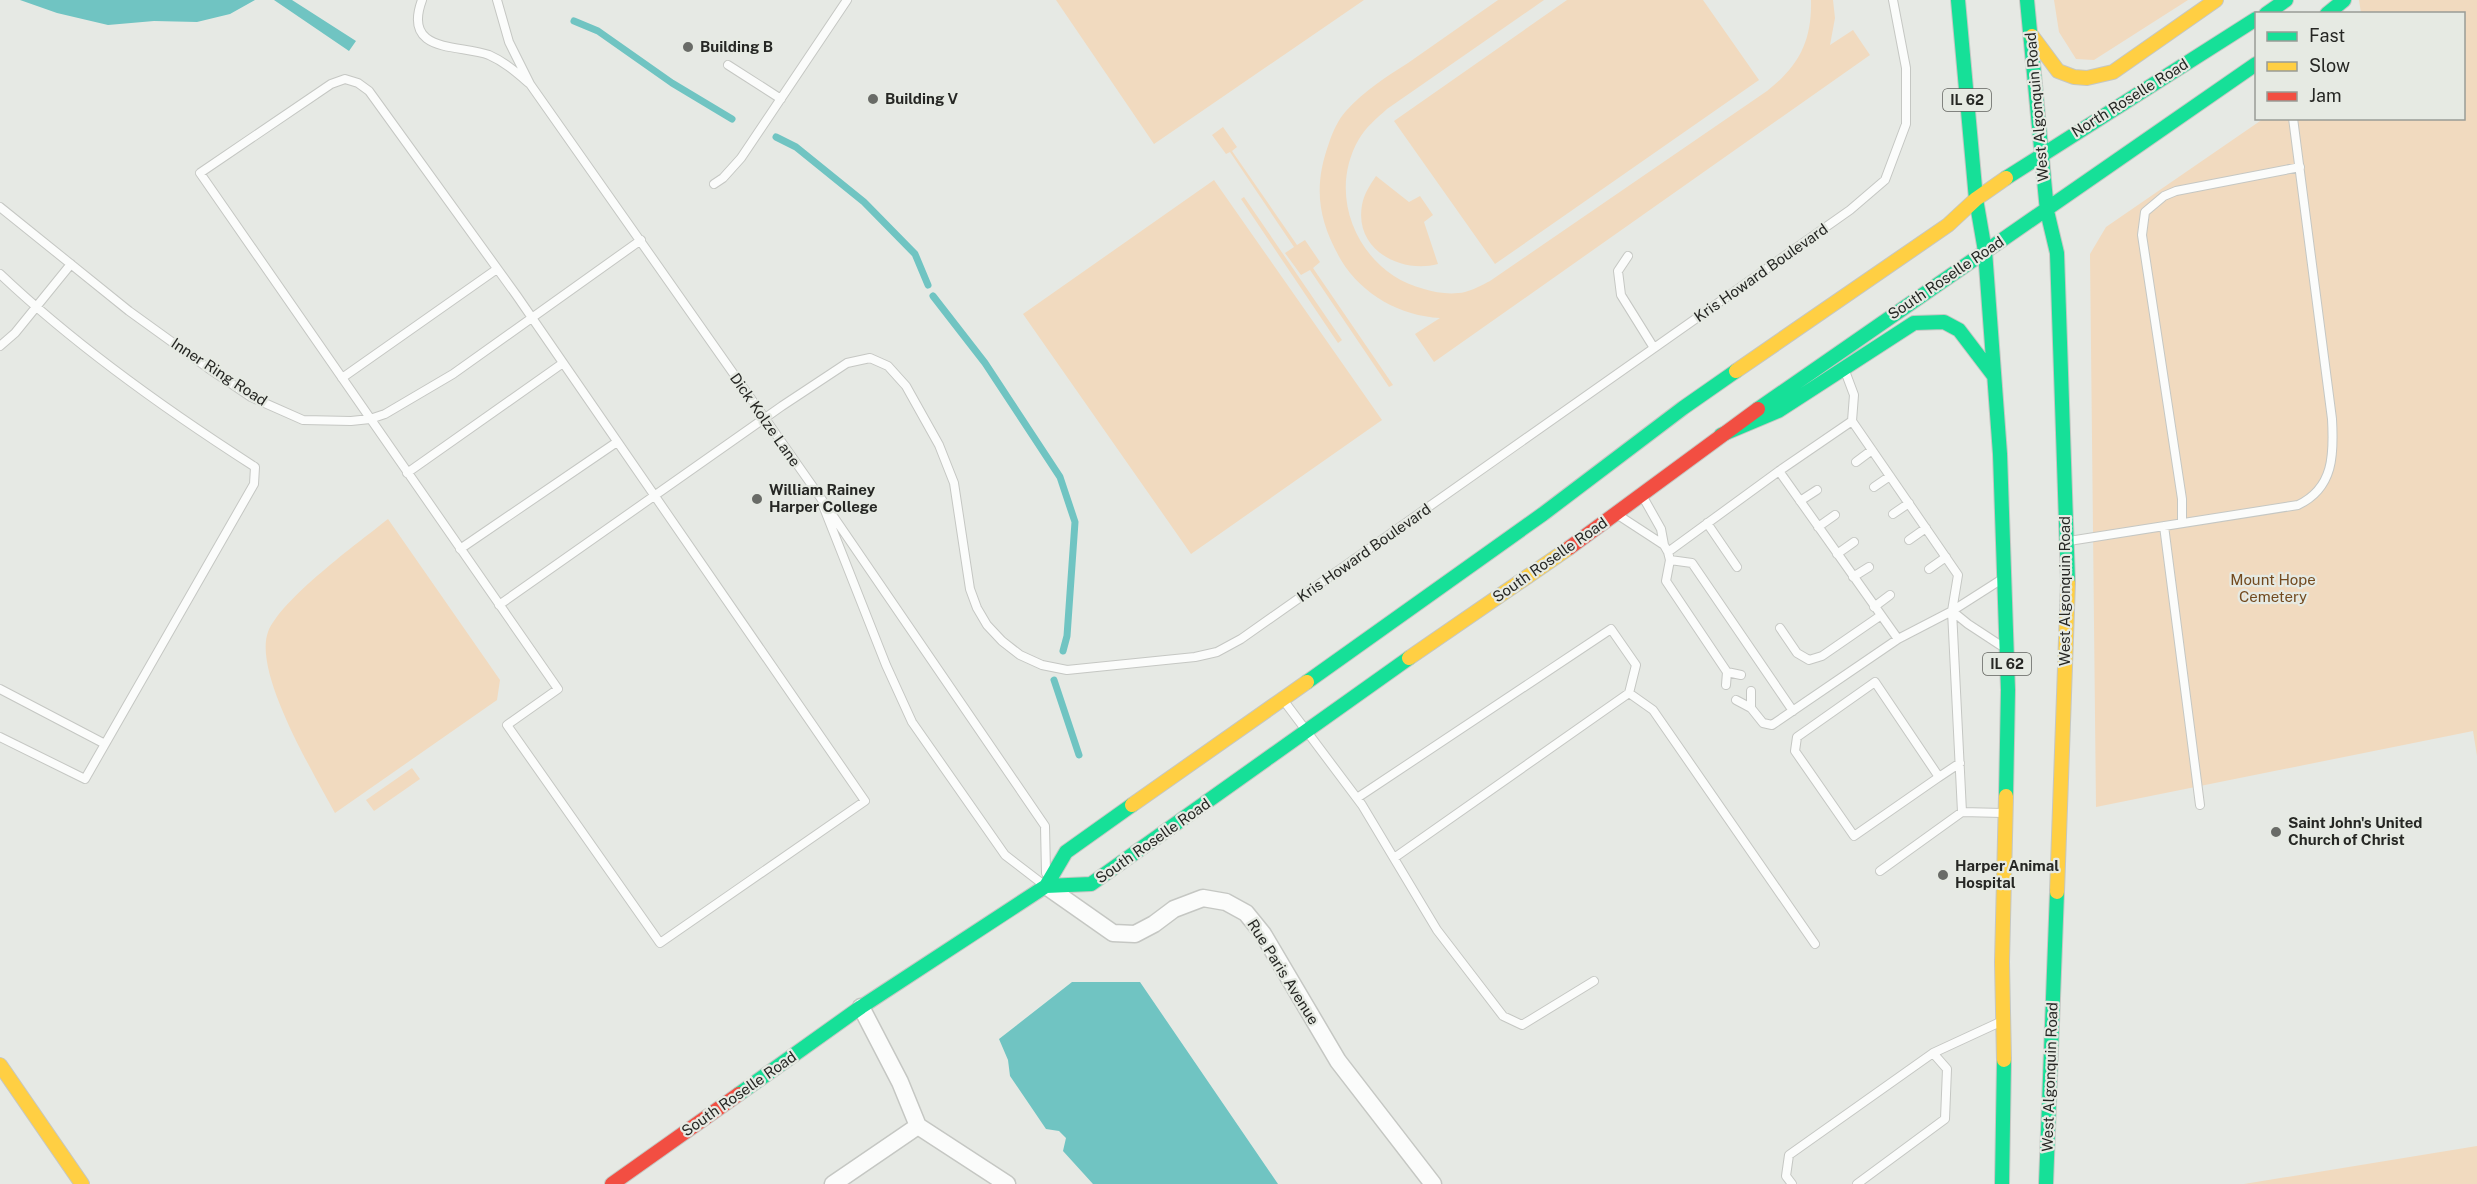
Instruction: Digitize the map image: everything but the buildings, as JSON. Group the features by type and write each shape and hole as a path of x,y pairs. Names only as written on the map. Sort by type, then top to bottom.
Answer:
{"main road":[{"name":"IL 62","path":"1958,0 1976,199 1985,250 1995,377 2007,649 2007,814 2002,962 2004,1021 2002,1184"},
{"name":"West Algonquin Road","path":"2027,0 2047,212 2056,253 2068,595 2046,1184"},
{"path":"2032,36 2058,71 2074,77 2087,78 2113,72 2216,0"},
{"path":"2269,12 2286,0"},
{"path":"2329,12 2344,0"},
{"name":"North Roselle Road","path":"1976,199 2041,154 2255,20"},
{"path":"2047,212 2255,65"},
{"name":"South Roselle Road","path":"612,1184 861,1007 1046,886 1066,852 1543,514 1683,408 1948,225 1976,199"},
{"name":"South Roselle Road","path":"1046,886 1091,884 1616,514 1721,435 1985,250 2047,212"},
{"path":"1721,435 1778,411 1914,323 1944,322 1959,330 1995,377"},
{"path":"0,1065 82,1184"}],"street":[{"name":"Rue Paris Avenue","path":"1046,886 1113,933 1135,934 1154,924 1174,909 1203,898 1226,902 1246,913 1263,934 1338,1061 1433,1184"},
{"path":"861,1007 900,1082 918,1126 1007,1184"},
{"path":"833,1184 918,1126"}],"lane":[{"path":"422,0 418,25 424,36 448,48 473,50 503,61 530,84"},
{"path":"497,0 509,42 530,84"},
{"path":"714,184 723,178 741,158 846,0"},
{"name":"Kris Howard Boulevard","path":"499,605 782,406 847,363 870,358 888,366 906,386 921,409 939,445 954,483 970,589 976,608 987,626 1002,641 1020,655 1042,665 1067,670 1195,657 1217,652 1241,639 1850,210 1885,180 1906,124 1906,68 1893,0"},
{"path":"728,65 780,99"},
{"path":"345,79 358,83 369,91 532,318 865,801 660,943 507,725 558,689 200,173 331,84 345,79"},
{"name":"Dick Kolze Lane","path":"530,84 818,494 1045,826 1046,886"},
{"path":"2066,541 2298,505 2318,492 2330,470 2334,453 2332,419 2293,120"},
{"path":"2182,523 2182,500 2142,236 2145,212 2153,203 2176,191 2301,167"},
{"name":"Inner Ring Road","path":"0,207 129,311 251,397 303,420 370,419 385,414 443,379 641,240"},
{"path":"1629,256 1618,271 1621,295 1654,348"},
{"path":"0,346 15,333 71,264"},
{"path":"342,378 497,269"},
{"path":"0,274 36,307 149,394 255,467 254,484 85,779 0,737"},
{"path":"407,473 563,363"},
{"path":"1843,368 1854,395 1852,421 1958,575 1952,610 1962,812"},
{"path":"1667,552 1852,421"},
{"path":"460,549 617,442"},
{"path":"1856,462 1872,450"},
{"path":"1779,471 1898,639"},
{"path":"1874,487 1890,476"},
{"path":"1800,501 1817,490"},
{"path":"818,494 886,666 912,722 1005,855 1046,886"},
{"path":"1641,495 1661,529 1667,552 1666,580 1727,672 1726,685"},
{"path":"1893,514 1909,503"},
{"path":"1616,514 1667,552 1692,563 1793,711"},
{"path":"1818,527 1835,515"},
{"path":"1707,523 1737,567"},
{"path":"2164,526 2200,805"},
{"path":"1909,540 1926,528"},
{"path":"1837,554 1854,542"},
{"path":"1929,569 1946,557"},
{"path":"1853,577 1869,567"},
{"path":"1736,700 1751,708 1763,723 1772,725 1898,639 1952,610 2004,577"},
{"path":"1874,607 1890,595"},
{"path":"1952,610 1968,624 2007,649"},
{"path":"1780,628 1797,653 1809,660 1821,656 1880,616"},
{"path":"1358,798 1611,629 1636,666 1629,693 1394,858"},
{"path":"1727,672 1742,675"},
{"path":"1940,777 1875,682 1797,736 1795,751 1854,836 1940,777 1960,763"},
{"path":"0,689 105,744"},
{"path":"1751,691 1751,708"},
{"path":"1629,693 1653,711 1815,944"},
{"path":"1282,699 1358,798 1437,930 1503,1016 1522,1025 1594,981"},
{"path":"1880,871 1962,812 2007,814"},
{"path":"1792,1184 1786,1176 1789,1155 1934,1053 2004,1021"},
{"path":"1857,1184 1945,1119 1947,1069 1934,1053"}],"green space":[{"path":"1056,0 1364,0 1154,144"},
{"path":"1498,0 1544,0 1387,109 1359,139 1349,161 1346,185 1348,208 1355,230 1366,250 1382,267 1401,280 1434,292 1465,292 1490,281 1767,91 1788,72 1801,51 1809,28 1811,0 1833,0 1835,18 1830,45 1853,30 1870,55 1434,362 1415,334 1440,318 1397,308 1371,293 1350,272 1341,260 1327,231 1320,203 1321,174 1329,143 1338,122 1360,97"},
{"path":"1567,0 1703,0 1759,80 1495,264 1394,121"},
{"path":"2054,0 2188,0 2094,60 2076,59 2059,32"},
{"name":"Mount Hope Cemetery","path":"2359,0 2477,0 2477,756 2473,731 2096,807 2090,254 2106,227 2262,120 2465,120 2465,12 2361,12"},
{"path":"1223,127 1237,147 1232,151 1297,245 1305,240 1320,262 1313,268 1393,385 1389,387 1310,270 1301,275 1285,253 1294,247 1230,152 1226,154 1212,135"},
{"path":"1376,176 1409,202 1420,196 1433,215 1424,222 1438,264 1424,266 1396,262 1383,255 1365,235 1361,221 1362,205"},
{"path":"1214,180 1382,420 1191,554 1023,314"},
{"path":"1244,197 1342,340 1338,343 1241,199"},
{"path":"388,519 500,680 497,700 335,813 277,697 269,672 266,650 268,632 288,604 304,588"},
{"path":"412,768 420,779 374,811 366,800"},
{"path":"2477,1146 2477,1184 2244,1184"}],"water":[{"path":"20,0 255,0 230,14 197,22 154,21 108,25 57,13"},
{"path":"274,0 292,0 356,41 349,51"},
{"path":"1072,982 1140,982 1278,1184 1093,1184 1063,1151 1066,1138 1059,1131 1046,1129 1010,1076 1008,1060 999,1039"}],"waterway":[{"path":"574,21 598,31 672,83 732,119"},
{"path":"776,137 796,147 864,202 915,254 928,285"},
{"path":"933,296 985,363 1060,477 1075,522 1067,636 1063,651"},
{"path":"1054,680 1079,755"}],"traffic: fast":[{"path":"1958,0 1976,199 1985,251 2000,454 2008,690 2006,796"},
{"path":"2027,0 2047,211 2057,253 2068,582"},
{"path":"2269,12 2286,0"},
{"path":"2329,12 2344,0"},
{"path":"2006,178 2255,20"},
{"path":"1758,409 2255,65"},
{"path":"1721,435 1778,411 1914,323 1944,322 1959,330 1994,376"},
{"path":"1307,682 1543,514 1683,408 1736,371"},
{"path":"1046,886 1091,884 1409,658"},
{"path":"739,1094 861,1007 1046,886 1066,852 1132,805"},
{"path":"2046,1184 2057,892"},
{"path":"2002,1184 2004,1060"}],"traffic: slow":[{"path":"2032,36 2058,71 2074,77 2087,78 2113,72 2216,0"},
{"path":"1736,371 1948,225 1976,199 2006,178"},
{"path":"1409,658 1569,548"},
{"path":"2057,892 2068,582"},
{"path":"1132,805 1307,682"},
{"path":"2004,1060 2002,962 2006,796"},
{"path":"0,1065 82,1184"}],"traffic: jam":[{"path":"1569,548 1758,409"},
{"path":"612,1184 739,1094"}],"place":[{"name":"Building B","path":"688,47"},
{"name":"Building V","path":"873,99"},
{"name":"William Rainey Harper College","path":"757,499"},
{"name":"Saint John's United Church of Christ","path":"2276,832"},
{"name":"Harper Animal Hospital","path":"1943,875"}]}
